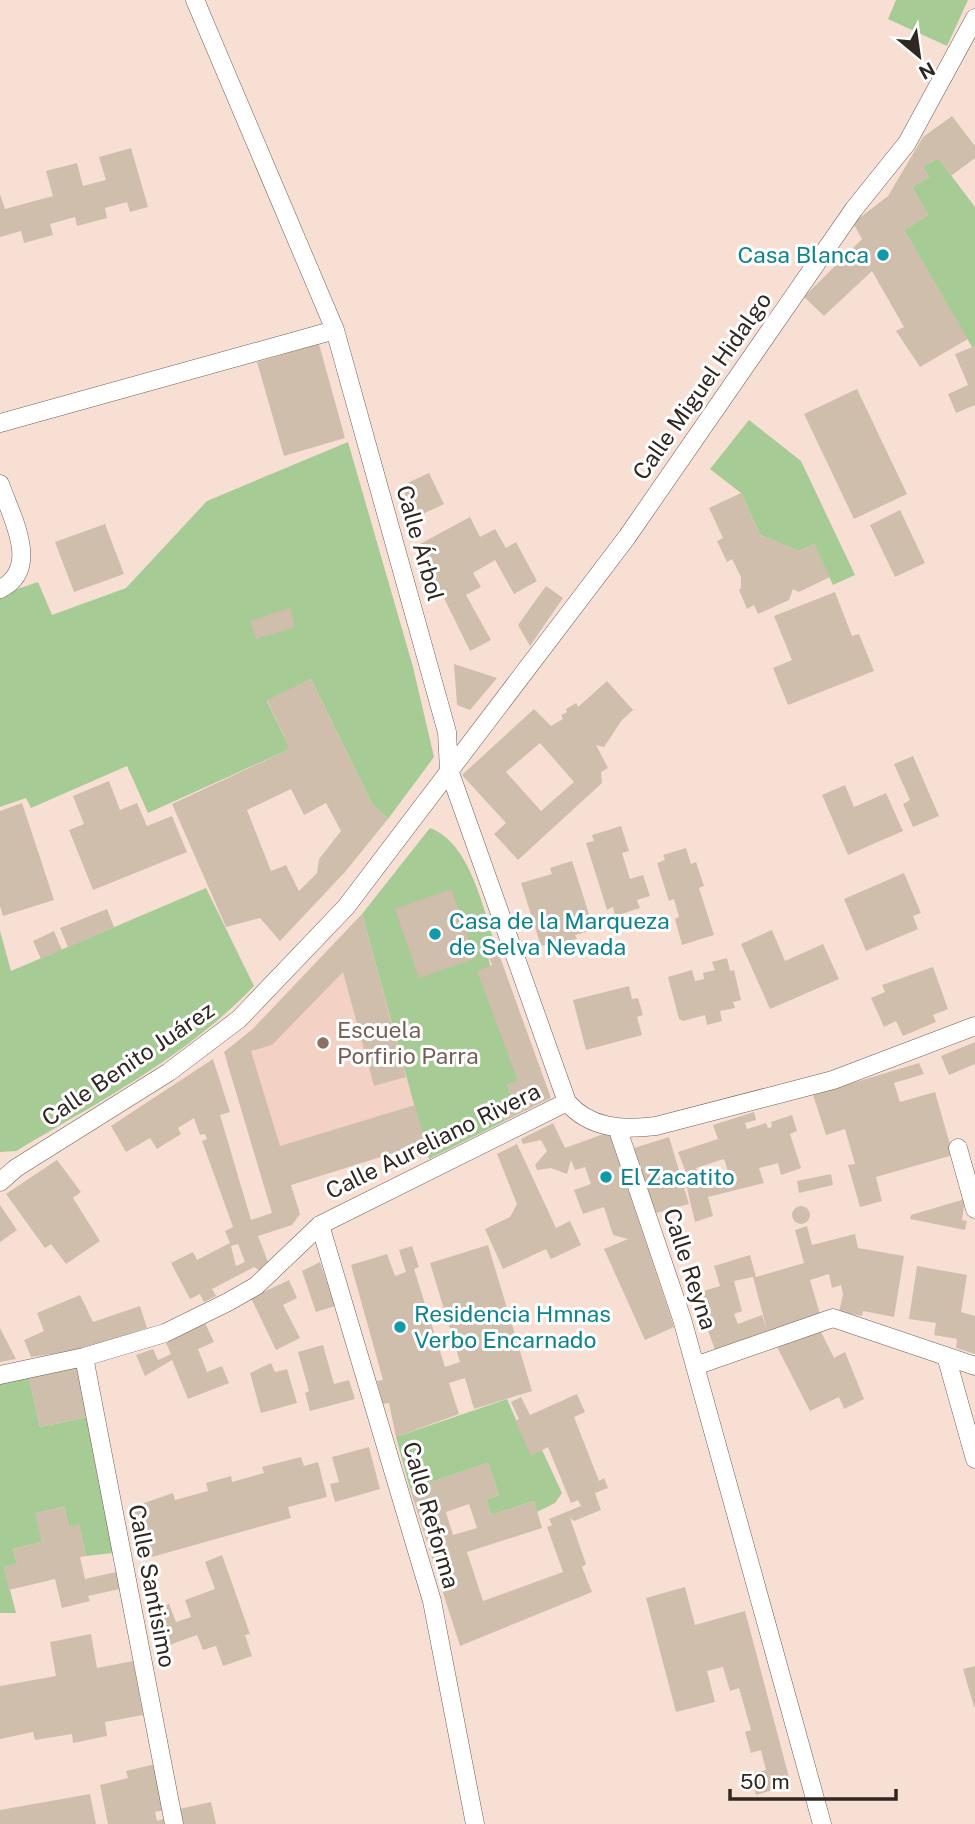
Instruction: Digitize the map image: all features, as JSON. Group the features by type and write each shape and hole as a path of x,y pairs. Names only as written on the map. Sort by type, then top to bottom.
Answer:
{"street":[{"name":"Calle Árbol","path":"195,0 335,330 447,732 449,770"},
{"name":"Calle Miguel Hidalgo","path":"449,770 627,537 854,209 906,143 974,22"},
{"path":"0,423 335,330"},
{"path":"0,484 22,559 18,576 11,584 0,589"},
{"path":"449,770 567,1102 585,1119 617,1127 668,1124 834,1080 975,1026"},
{"name":"Calle Benito Juárez","path":"0,1182 8,1167 169,1072 239,1019 346,907 449,770"},
{"name":"Calle Aureliano Rivera","path":"0,1375 84,1357 164,1333 243,1295 320,1225 567,1102"},
{"name":"Calle Reyna","path":"617,1127 695,1366 822,1824"},
{"path":"958,1148 975,1209"},
{"name":"Calle Reforma","path":"320,1225 432,1601 475,1824"},
{"path":"695,1366 833,1318 975,1366"},
{"path":"946,1356 975,1459"},
{"name":"Calle Santisimo","path":"84,1357 174,1824"}],"shaded area":[{"name":"Escuela Porfirio Parra","path":"362,914 428,1153 403,1161 400,1151 291,1185 246,1035"}],"green space":[{"path":"896,0 968,0 947,46 888,19"},
{"path":"938,158 975,207 975,346 972,347 904,230 928,215 912,187 929,177 923,167"},
{"path":"749,420 801,461 855,575 833,585 814,544 799,551 760,535 741,493 710,469"},
{"path":"348,442 413,667 434,757 388,819 372,804 311,679 267,701 290,749 148,813 127,766 31,808 26,798 0,807 0,595 38,582 52,615 126,588 207,501"},
{"path":"430,828 444,836 456,848 474,880 497,949 487,952 518,1081 507,1085 511,1096 501,1100 504,1107 499,1109 505,1121 429,1159 362,914"},
{"path":"206,888 254,986 200,1035 141,1076 16,1151 0,1152 0,931 11,971"},
{"path":"29,1377 40,1427 88,1417 113,1553 86,1556 79,1525 69,1527 64,1507 36,1513 42,1542 13,1549 17,1564 4,1567 16,1613 0,1613 0,1383"},
{"path":"507,1399 531,1455 542,1450 562,1493 555,1503 537,1512 534,1501 491,1515 486,1499 499,1495 488,1463 410,1489 396,1437"}],"building":[{"name":"Casa Blanca","path":"952,116 975,146 975,158 951,176 938,158 923,167 929,177 912,187 928,215 904,230 968,339 920,367 896,331 904,327 872,271 824,316 804,297 862,239 853,223 888,196 923,137"},
{"path":"131,148 148,207 130,212 127,202 105,208 107,218 77,226 75,217 50,224 53,235 24,243 21,231 0,237 0,194 5,209 53,196 46,171 77,163 83,186 106,180 99,157"},
{"path":"319,344 345,438 284,456 257,362"},
{"path":"975,346 975,405 956,413 948,394 968,385 955,354"},
{"path":"857,389 907,494 854,519 804,414"},
{"path":"429,473 444,504 416,517 401,486"},
{"path":"741,493 760,535 799,551 814,544 830,577 799,592 793,589 789,600 758,614 754,605 747,609 739,590 741,577 732,559 727,562 717,541 723,538 709,508"},
{"path":"900,510 925,563 895,577 870,525"},
{"path":"470,517 480,537 495,529 506,548 516,542 537,581 514,594 495,560 473,573 481,587 466,595 491,640 470,651 418,545"},
{"path":"105,524 124,574 74,592 55,542"},
{"path":"546,586 563,598 530,646 518,625"},
{"path":"835,592 852,636 859,634 874,671 788,705 773,668 792,660 774,616"},
{"path":"290,608 295,627 256,639 250,621"},
{"path":"454,664 497,678 470,710 457,705"},
{"path":"311,679 372,804 388,819 345,872 280,941 260,918 226,927 172,804 290,749 267,700","holes":["291,789 304,815 326,803 341,831 319,859 317,873 299,891 286,865 271,871 247,810"]},
{"path":"607,681 633,710 622,720 604,747 596,745 608,768 601,772 602,783 518,860 494,834 506,823 462,775 534,709 551,726 563,719 561,715 567,712 566,709 576,703 578,707","holes":["540,743 574,782 541,811 506,772"]},
{"path":"913,756 939,816 913,827 903,804 910,800 894,764"},
{"path":"109,781 120,810 137,803 147,826 172,816 187,852 93,890 69,830 84,824 73,796"},
{"path":"845,785 854,807 886,793 903,831 848,855 822,795"},
{"path":"22,803 54,900 3,916 0,906 0,811"},
{"path":"621,826 629,851 622,853 630,879 643,875 650,896 637,900 640,908 615,916 613,907 607,910 586,843 594,841 592,835"},
{"path":"686,848 691,864 696,862 704,886 699,888 714,935 682,945 675,919 679,917 674,899 669,901 657,863 665,860 663,855"},
{"path":"572,861 594,930 575,935 577,939 541,946 521,883 552,874 550,868"},
{"path":"904,873 921,913 913,916 918,929 866,951 844,899"},
{"name":"Casa de la Marqueza de Selva Nevada","path":"451,889 476,958 419,978 395,909"},
{"path":"107,909 114,927 68,947 60,928"},
{"path":"362,914 406,1077 374,1086 343,972 272,1045 251,1051 280,1146 415,1105 428,1153 403,1161 400,1151 291,1185 300,1214 292,1225 258,1236 268,1262 262,1272 254,1267 212,1289 216,1296 204,1302 200,1294 190,1299 171,1263 193,1252 197,1260 230,1243 225,1231 233,1227 202,1141 207,1139 205,1134 200,1135 194,1118 178,1128 181,1134 157,1149 150,1138 126,1152 111,1126 213,1059 230,1112 220,1115 251,1220 272,1213 224,1052 254,1028","holes":["238,1244 245,1262 236,1266 231,1246"]},
{"path":"772,930 785,961 823,944 839,979 770,1009 741,944"},
{"path":"54,931 62,950 41,959 33,941"},
{"path":"497,949 551,1098 505,1121 499,1108 504,1107 501,1100 511,1096 507,1085 518,1081 477,971 492,965 487,952"},
{"path":"727,958 730,971 734,970 741,1000 733,1002 735,1008 720,1011 722,1021 707,1025 705,1015 683,1021 679,1019 668,977 692,970 695,981 704,979 703,973 715,970 712,962"},
{"path":"933,967 948,1009 933,1015 936,1022 903,1036 896,1021 884,1027 871,998 885,992 882,985"},
{"path":"629,986 632,999 638,998 643,1015 637,1017 642,1035 586,1050 573,1000"},
{"path":"975,1042 975,1064 949,1075 941,1056"},
{"path":"919,1063 924,1074 894,1083 900,1102 935,1092 953,1155 876,1177 882,1201 860,1207 848,1165 855,1164 845,1129 826,1135 813,1095"},
{"path":"754,1112 756,1120 745,1123 747,1129 766,1123 768,1128 772,1127 771,1122 792,1115 797,1131 790,1134 801,1168 781,1175 778,1163 759,1168 764,1183 708,1197 713,1216 695,1222 686,1184 690,1183 678,1152 718,1139 713,1125","holes":["724,1159 728,1171 700,1180 696,1168"]},
{"path":"553,1123 565,1148 609,1132 674,1327 645,1340 604,1249 628,1239 613,1235 604,1207 583,1214 574,1190 591,1184 585,1167 575,1170 571,1160 567,1174 551,1168 537,1170 535,1165 547,1151 541,1140 523,1144 521,1139"},
{"path":"669,1137 689,1204 656,1213 631,1149"},
{"path":"517,1144 556,1228 570,1221 581,1245 551,1259 546,1249 503,1269 485,1229 510,1217 517,1204 497,1154"},
{"path":"57,1160 81,1192 73,1198 100,1241 66,1264 51,1244 45,1248 6,1194"},
{"path":"831,1174 833,1185 799,1193 797,1181"},
{"path":"965,1199 962,1220 967,1221 965,1230 910,1219 911,1215"},
{"path":"0,1205 17,1230 0,1242"},
{"path":"797,1206 805,1206 810,1215 808,1222 797,1224 792,1219 792,1211"},
{"path":"807,1226 812,1245 855,1234 858,1248 904,1256 894,1317 863,1311 862,1316 839,1312 843,1294 841,1285 832,1288 829,1274 810,1280 820,1314 716,1352 694,1294 720,1286 714,1266 750,1255 756,1277 804,1263 795,1230","holes":["753,1277 767,1330 762,1315 738,1324 734,1314 742,1311 734,1281"]},
{"name":"Residencia Hmnas Verbo Encarnado","path":"488,1245 532,1391 474,1409 465,1378 449,1383 459,1414 396,1437 389,1403 383,1404 377,1381 383,1380 351,1265 387,1254 395,1276 406,1272 399,1250 412,1246 419,1267 414,1269 445,1367 460,1362 430,1263"},
{"path":"320,1262 335,1306 316,1312 302,1271"},
{"path":"917,1266 967,1275 961,1312 975,1316 975,1354 956,1348 957,1339 934,1335 936,1323 909,1319"},
{"path":"289,1280 297,1298 283,1305 300,1338 276,1350 251,1298"},
{"path":"80,1295 93,1322 140,1306 147,1328 79,1350 31,1357 24,1340 44,1331 37,1313"},
{"path":"205,1323 214,1342 198,1349 207,1372 222,1366 229,1383 188,1399 172,1360 145,1376 136,1355 153,1349 158,1360 171,1354 166,1343"},
{"path":"0,1328 16,1359 0,1362"},
{"path":"820,1330 834,1358 845,1352 864,1399 844,1409 839,1397 810,1411 776,1345"},
{"path":"323,1345 334,1384 349,1380 355,1399 310,1411 305,1393 309,1391 298,1352"},
{"path":"271,1363 275,1372 287,1369 297,1403 261,1413 250,1373"},
{"path":"77,1366 88,1417 40,1427 29,1377"},
{"path":"577,1394 585,1412 574,1417 599,1481 604,1478 608,1488 595,1493 601,1510 574,1521 570,1518 586,1564 582,1567 592,1592 460,1646 410,1489 488,1463 499,1495 486,1499 491,1515 534,1501 542,1528 467,1552 483,1601 563,1572 547,1527 552,1525 549,1519 581,1506 578,1500 571,1503 548,1447 531,1456 515,1421 519,1419 511,1402 521,1397 530,1415","holes":["469,1504 477,1528 453,1535 446,1512"]},
{"path":"369,1447 380,1489 335,1502 330,1484 339,1482 332,1457"},
{"path":"301,1457 304,1466 318,1462 327,1497 288,1507 291,1518 141,1560 127,1509 173,1493 175,1500 208,1491 206,1483 231,1476 232,1482 264,1473 262,1467"},
{"path":"64,1507 69,1527 79,1524 86,1556 80,1557 85,1579 116,1572 120,1589 88,1596 90,1601 62,1608 55,1579 9,1590 4,1567 17,1564 13,1549 42,1542 35,1513"},
{"path":"222,1555 250,1634 245,1635 252,1656 223,1666 216,1646 203,1650 197,1635 164,1647 151,1610 169,1604 176,1622 191,1617 185,1600 215,1589 205,1562"},
{"path":"685,1587 695,1625 745,1611 791,1785 756,1795 750,1774 766,1770 761,1750 751,1753 745,1732 751,1730 739,1688 730,1691 723,1667 707,1671 715,1702 676,1712 646,1598"},
{"path":"91,1634 97,1668 133,1661 143,1715 105,1722 107,1736 73,1743 72,1734 35,1740 33,1732 0,1739 0,1686 56,1676 50,1642"},
{"path":"975,1666 975,1707 974,1707 963,1669"},
{"path":"156,1764 165,1810 155,1812 157,1821 164,1819 165,1824 108,1824 100,1785 128,1778 126,1771"},
{"path":"90,1794 96,1824 0,1824 0,1810"},
{"path":"211,1802 216,1824 182,1824 179,1809"}],"place":[{"name":"Casa Blanca","path":"883,255"},
{"name":"Casa de la Marqueza de Selva Nevada","path":"435,934"},
{"name":"Escuela Porfirio Parra","path":"323,1043"},
{"name":"El Zacatito","path":"606,1177"},
{"name":"Residencia Hmnas Verbo Encarnado","path":"400,1327"}]}
